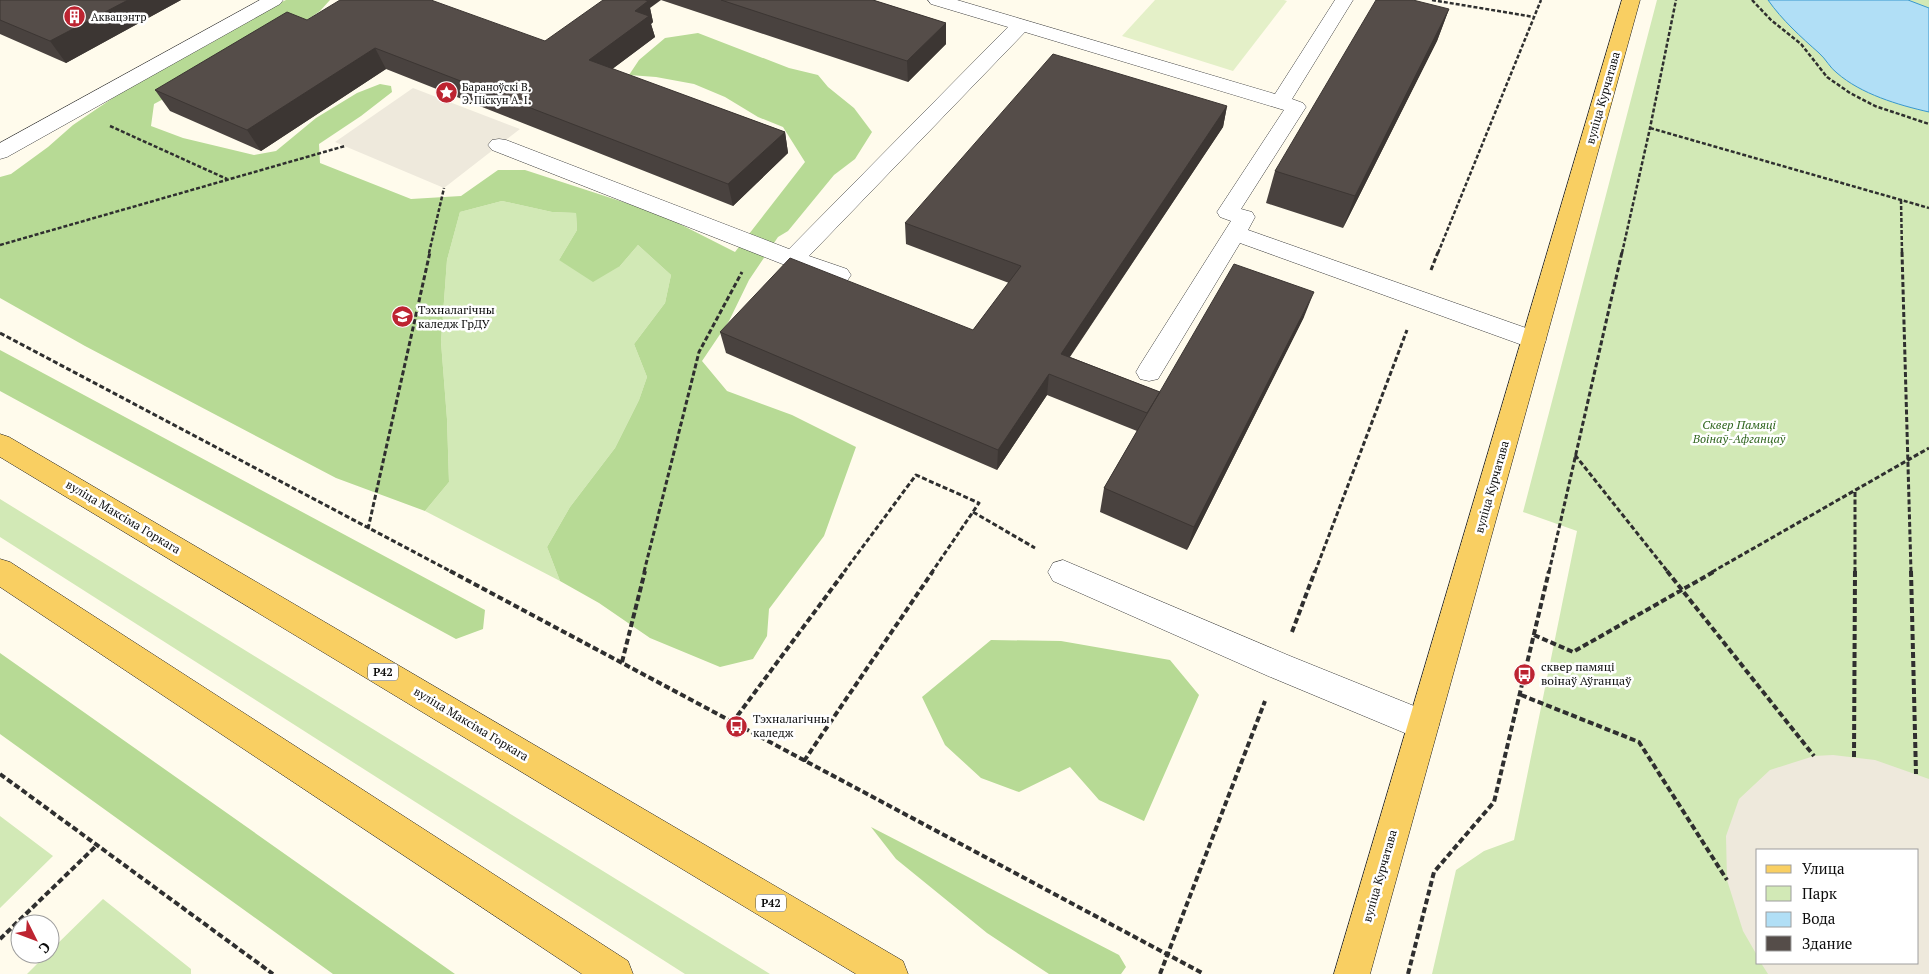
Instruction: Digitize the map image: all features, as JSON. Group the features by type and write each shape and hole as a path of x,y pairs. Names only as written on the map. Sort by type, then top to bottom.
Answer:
{"main road":[{"name":"вуліца Курчатава","path":"1352,974 1631,0"},
{"name":"вуліца Максіма Горкага","path":"0,444 890,974"},
{"path":"0,571 615,974"}],"lane":[{"path":"0,152 274,0"},
{"path":"937,0 1296,107 1228,212 1244,217 1149,372"},
{"path":"1280,102 1344,0"},
{"path":"793,259 1021,25"},
{"path":"499,145 756,245 839,275"},
{"path":"1235,233 1534,340"},
{"path":"1063,572 1279,666 1424,726"}],"path":[{"path":"1432,0 1534,17"},
{"path":"1160,974 1419,298 1541,0"},
{"path":"1408,974 1434,872 1494,802 1521,695 1574,455 1650,128 1676,0"},
{"path":"1752,0 1772,20 1801,44 1827,77 1875,106 1929,124"},
{"path":"75,111 228,180"},
{"path":"1650,128 1929,208"},
{"path":"0,245 344,146"},
{"path":"368,530 444,188"},
{"path":"1901,200 1916,774"},
{"path":"622,662 699,352 756,245"},
{"path":"0,333 368,530 622,662 732,723 1204,974"},
{"path":"1534,635 1573,652 1929,448"},
{"path":"1574,455 1814,756"},
{"path":"732,723 916,475 979,503 804,761"},
{"path":"1854,757 1855,491"},
{"path":"973,512 1036,548"},
{"path":"1521,695 1639,742 1727,880"},
{"path":"0,774 270,973"},
{"path":"0,939 96,846"}],"green space":[{"path":"286,0 330,0 320,11 291,31 154,104 151,126 183,138 254,155 276,151 316,118 357,93 380,84 391,86 392,92 361,116 319,144 320,163 411,199 461,196 498,170 525,170 660,214 735,252 805,162 783,127 758,117 725,97 694,84 656,77 629,75 639,60 665,38 698,33 789,68 818,75 828,87 854,108 872,132 855,159 834,175 788,231 778,237 749,280 729,321 702,361 727,391 792,415 856,447 824,536 769,609 767,636 753,659 720,667 650,638 599,603 560,581 547,547 570,507 615,448 639,400 647,377 634,344 665,303 671,275 638,245 620,266 593,282 559,260 577,230 576,213 552,212 502,201 460,212 447,260 441,342 447,419 449,482 425,511 336,478 85,346 0,298 0,177 11,174 48,147 73,125 129,87"},
{"path":"1155,0 1287,1 1233,71 1122,36"},
{"name":"Сквер Памяці Воінаў-Афганцаў","path":"1657,0 1929,0 1929,974 1432,974 1456,870 1484,851 1514,840 1577,531 1523,512"},
{"path":"502,201 552,212 576,213 577,230 559,260 620,266 638,245 671,275 665,303 634,344 647,377 639,400 615,448 570,507 547,547 560,581 425,511 449,482 447,419 441,342 447,260 460,212"},
{"path":"0,350 485,610 483,629 456,639 0,391"},
{"path":"0,499 770,974 685,974 0,537"},
{"path":"991,640 1061,641 1170,660 1199,695 1144,821 1099,800 1070,767 1019,792 981,778 945,745 922,697"},
{"path":"0,653 455,974 333,974 0,734"},
{"path":"0,816 53,856 0,908"},
{"path":"871,827 1119,955 1126,967 1121,974 1049,974 987,933 896,859"},
{"path":"103,899 191,969 191,974 27,974 37,964 60,964 60,941"}],"shaded area":[{"path":"413,88 520,129 444,188 335,142"},
{"path":"1833,755 1875,760 1929,779 1929,974 1768,974 1762,964 1919,964 1919,849 1756,849 1756,954 1743,931 1727,880 1726,836 1739,799 1770,770 1814,756"}],"water":[{"path":"1768,0 1908,0 1929,8 1929,112 1880,98 1857,87 1835,71 1792,28"}],"building":[{"path":"0,0 128,0 50,41 0,20"},
{"path":"340,0 431,0 545,41 603,0 645,0 648,1 635,11 649,16 589,60 785,132 728,184 375,48 247,130 155,90 287,12 307,20"},
{"path":"721,0 873,0 946,23 907,61"},
{"path":"1376,0 1413,0 1449,9 1355,196 1275,171"},
{"path":"1053,54 1227,106 1061,354 1160,392 1147,413 1049,374 998,450 720,332 790,258 973,330 1021,266 905,223"},
{"path":"1234,264 1314,292 1194,527 1104,488"}],"place":[{"name":"Аквацэнтр","path":"75,17"},
{"name":"Бараноўскі В. Э. Піскун А. І.","path":"446,93"},
{"name":"Тэхналагічны каледж ГрДУ","path":"402,317"},
{"name":"сквер памяці воінаў Аўганцаў","path":"1525,674"},
{"name":"Тэхналагічны каледж","path":"737,726"}]}
